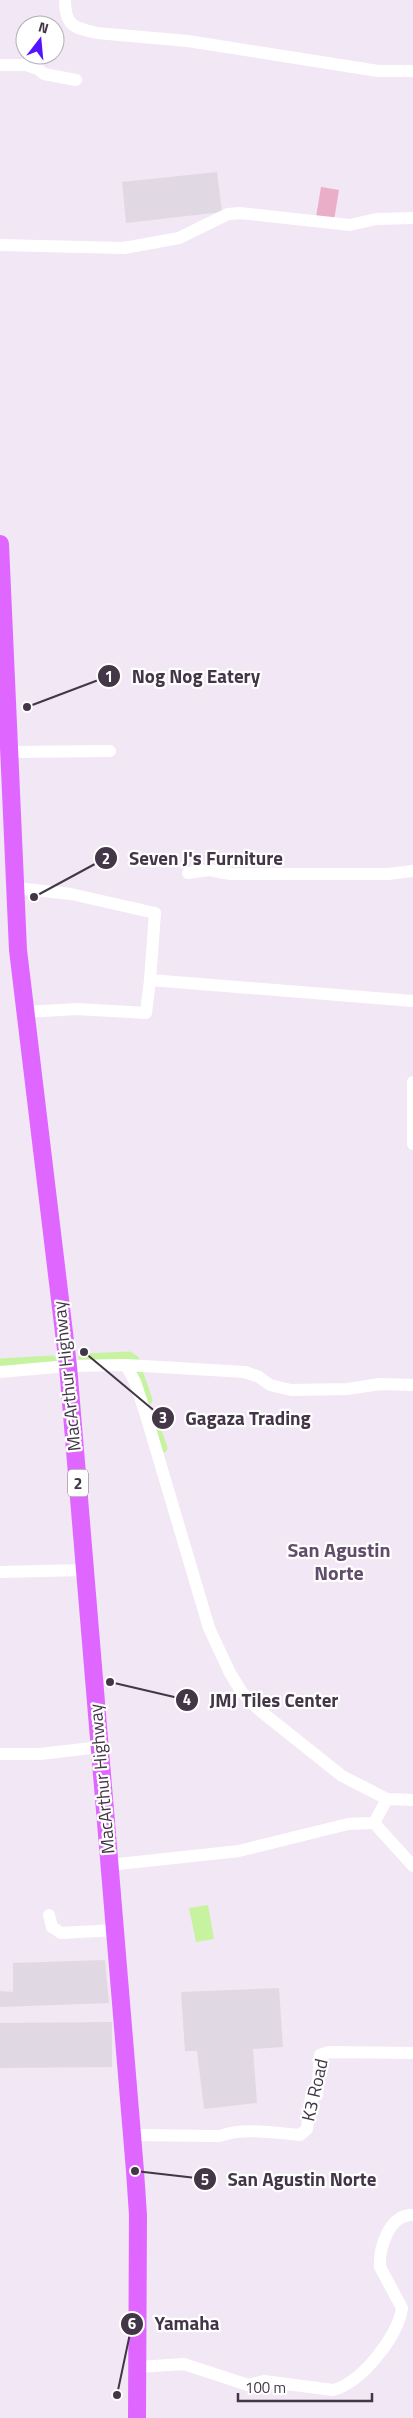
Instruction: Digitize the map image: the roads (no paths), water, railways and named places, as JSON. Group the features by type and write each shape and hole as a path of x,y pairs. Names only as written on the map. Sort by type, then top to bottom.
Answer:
{"highway":[{"name":"MacArthur Highway","path":"0,544 18,950 68,1366 138,2215 137,2418"}],"street":[{"path":"65,0 65,15 68,21 79,28 97,34 188,41 378,71 413,72"},
{"path":"0,65 26,65 38,69 44,74 76,80"},
{"path":"0,245 124,248 179,238 228,214 240,212 350,225 376,219 413,218"},
{"path":"9,752 110,751"},
{"path":"188,873 209,870 230,874 388,874 413,870"},
{"path":"16,888 71,894 154,913 146,1013 77,1009 25,1012"},
{"path":"150,980 413,1001"},
{"path":"413,1082 413,1144"},
{"path":"126,1365 135,1382 145,1412 210,1628 230,1673 241,1691 258,1709 323,1763 342,1776 387,1799 413,1800"},
{"path":"0,1372 68,1366 126,1365 245,1372 259,1377 270,1385 291,1390 348,1389 380,1384 413,1385"},
{"path":"0,1572 85,1570"},
{"path":"0,1754 40,1754 100,1747"},
{"path":"374,1823 387,1799"},
{"path":"110,1865 239,1851 348,1824 374,1823 413,1866"},
{"path":"49,1916 52,1927 61,1933 115,1930"},
{"name":"K3 Road","path":"132,2135 220,2136 228,2132 300,2134 307,2129 311,2097 316,2096 320,2055 329,2052 413,2053"},
{"path":"138,2367 184,2364 248,2385 264,2380 333,2390 342,2388 378,2356 397,2324 402,2308 380,2267 379,2259 387,2231 404,2216 413,2215"}],"waterway":[{"path":"83,1358 129,1356 135,1360"},
{"path":"0,1363 52,1360"},
{"path":"138,1371 148,1400"},
{"path":"154,1422 163,1448"}],"place":[{"name":"Nog Nog Eatery","path":"27,707"},
{"name":"Seven J's Furniture","path":"34,897"},
{"name":"Gagaza Trading","path":"84,1352"},
{"name":"JMJ Tiles Center","path":"110,1682"},
{"name":"San Agustin Norte","path":"135,2171"},
{"name":"Yamaha","path":"117,2395"}],"district":[{"name":"San Agustin Norte","path":"339,1562"}]}
